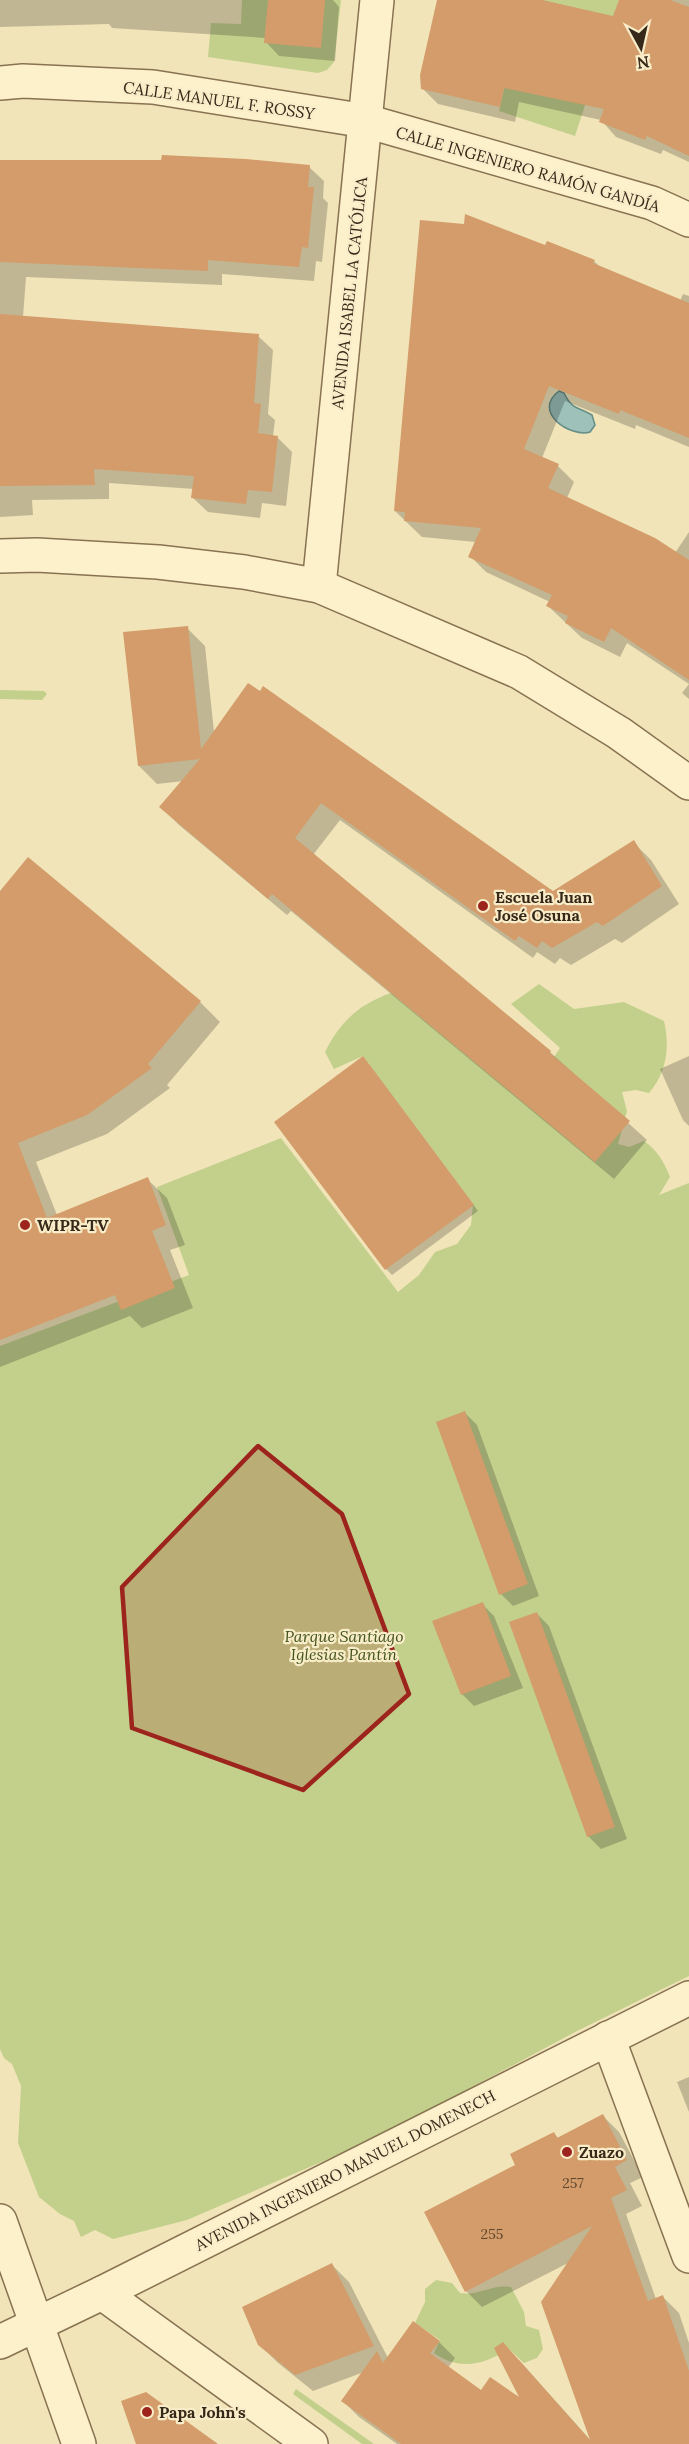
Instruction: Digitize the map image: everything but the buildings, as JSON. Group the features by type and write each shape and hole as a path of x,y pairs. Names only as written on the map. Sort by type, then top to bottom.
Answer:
{"street":[{"name":"AVENIDA ISABEL LA CATÓLICA","path":"320,586 377,0"},
{"name":"CALLE MANUEL F. ROSSY","path":"0,83 23,81 153,87 366,121"},
{"name":"CALLE INGENIERO RAMÓN GANDÍA","path":"366,121 652,202 689,220"},
{"path":"0,556 37,555 158,562 244,572 320,586 519,672 619,732 689,783"},
{"name":"AVENIDA INGENIERO MANUEL DOMENECH","path":"0,2342 689,1998"},
{"path":"608,2038 689,2256"},
{"path":"0,2221 79,2444"},
{"path":"102,2293 311,2444"}],"highlighted area":[{"path":"258,1446 342,1514 409,1694 303,1790 132,1728 122,1587"}],"green space":[{"path":"242,0 341,0 334,62 327,70 318,73 208,57 211,23 241,24"},
{"path":"524,0 619,0 575,136 499,111"},
{"path":"0,690 44,691 47,694 42,700 0,699"},
{"name":"Parque Santiago Iglesias Pantín","path":"539,984 574,1009 624,1002 664,1021 667,1050 660,1077 649,1093 636,1090 622,1092 627,1111 618,1144 629,1147 644,1141 657,1153 670,1177 659,1195 689,1183 689,1976 577,2031 377,2138 187,2220 113,2239 95,2230 81,2237 74,2221 60,2214 39,2197 18,2143 21,2086 12,2064 4,2058 0,2049 0,1346 189,1275 157,1187 281,1138 398,1292 419,1275 435,1252 457,1244 471,1225 473,1204 363,1056 334,1069 325,1052 337,1032 352,1015 369,1003 391,993 524,1102 560,1048 511,1004"},
{"path":"436,2280 452,2283 460,2293 511,2287 524,2312 526,2326 539,2330 543,2349 537,2358 524,2363 509,2349 481,2362 462,2364 444,2359 434,2353 440,2340 415,2323 425,2302 425,2289"},
{"path":"296,2389 374,2444 362,2444 293,2394"}],"water":[{"path":"559,391 564,393 573,405 592,415 595,425 590,432 573,431 557,422 551,415 549,407"}],"place":[{"name":"Escuela Juan José Osuna","path":"483,906"},
{"name":"WIPR-TV","path":"25,1225"},
{"name":"Zuazo","path":"567,2152"},
{"name":"Papa John's","path":"147,2412"}]}
